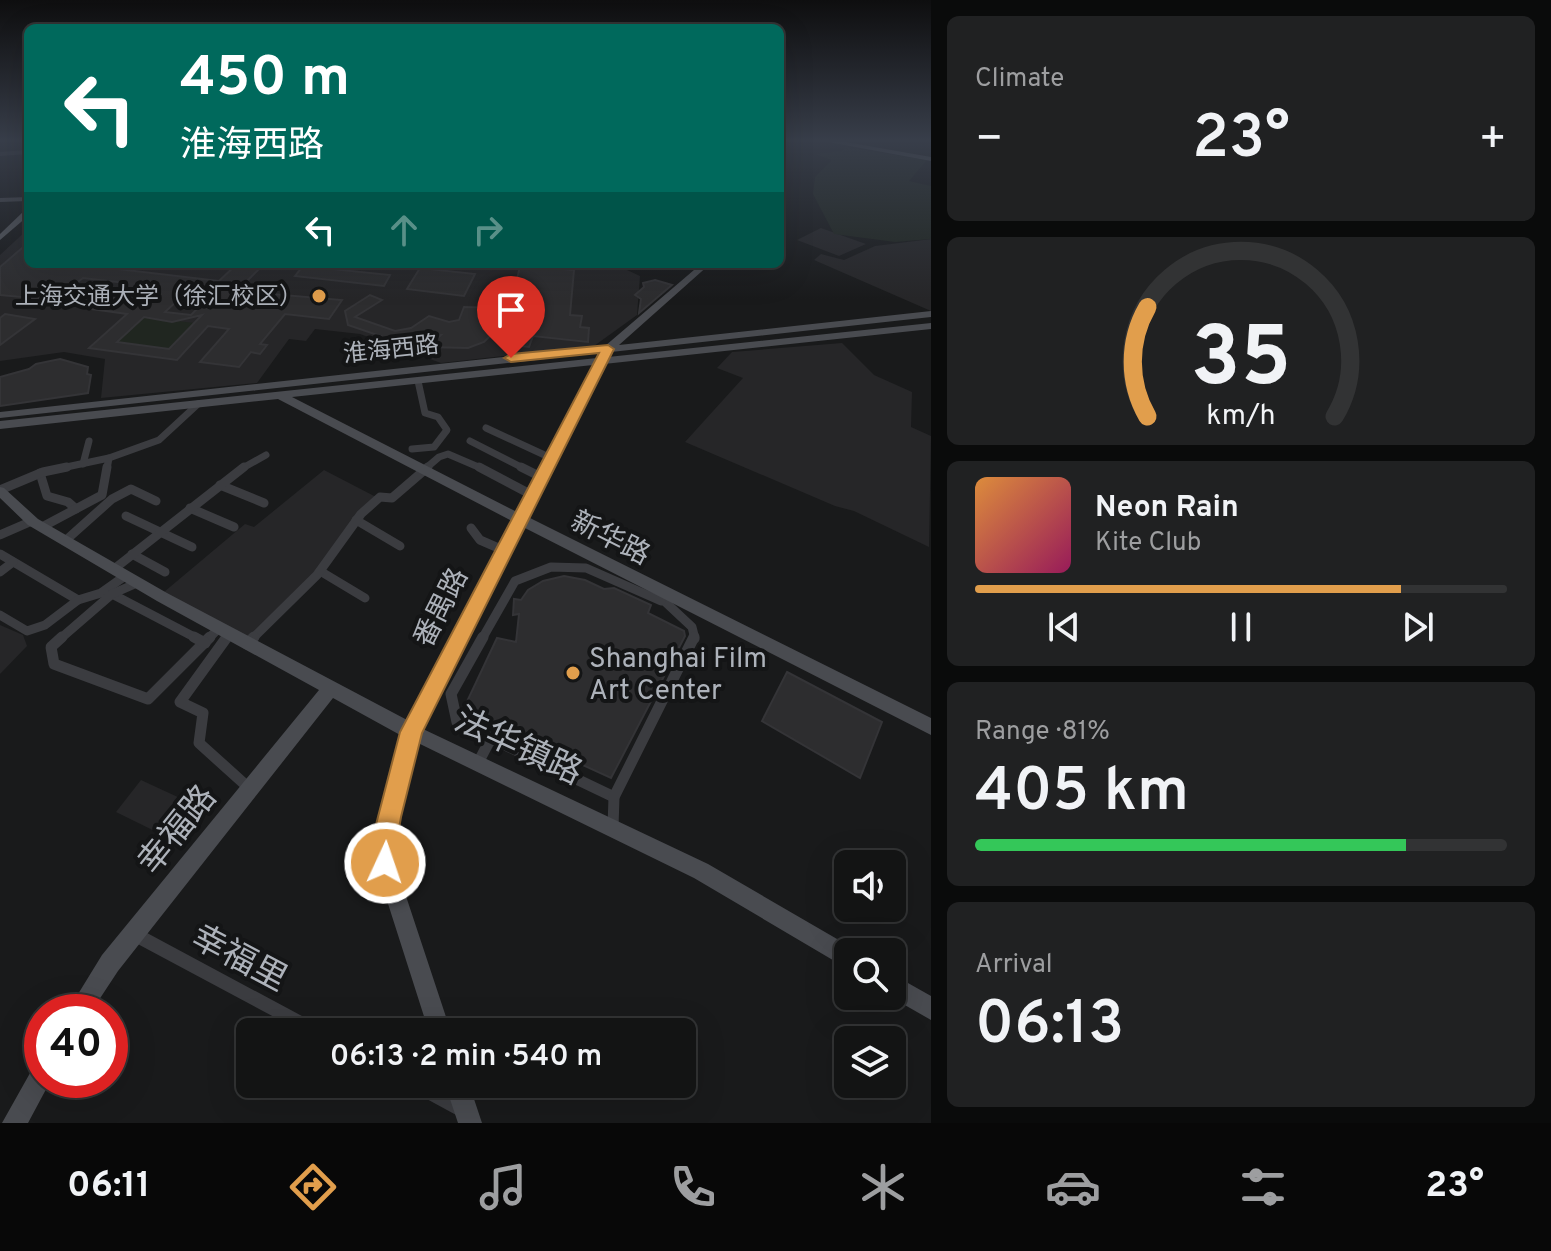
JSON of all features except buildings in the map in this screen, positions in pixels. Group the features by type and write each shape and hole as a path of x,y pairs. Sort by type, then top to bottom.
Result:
{"main road":[{"path":"0,238 24,216"},
{"path":"0,248 24,227"}],"street":[{"path":"0,200 24,199"},
{"name":"番禺路","path":"435,1018 385,863 384,840 412,732 604,355 702,268"},
{"name":"淮海西路","path":"1,418 198,404 280,390 418,381 931,314"},
{"name":"淮海西路","path":"1,418 604,355 931,326"},
{"path":"410,451 425,451 441,444 447,430 438,417 425,413 418,381"},
{"name":"新华路","path":"280,390 410,451 425,471 662,597 931,727"},
{"path":"0,490 40,473 109,458 159,440 198,404"},
{"path":"486,428 551,458"},
{"path":"83,464 89,441"},
{"path":"470,441 541,477"},
{"path":"247,644 320,571 356,520 380,497 392,498 448,454 532,495"},
{"path":"224,631 205,643 148,699 54,664 51,647 112,594 125,576 132,554 220,485 266,455"},
{"path":"0,535 76,509 102,495 109,458"},
{"path":"40,473 47,496 68,502 76,509"},
{"path":"220,485 264,503"},
{"path":"65,541 112,499 131,489 156,501"},
{"name":"法华镇路","path":"0,490 37,524 174,604 412,732 701,871 834,950"},
{"path":"190,508 234,527"},
{"path":"126,516 192,547"},
{"path":"356,520 400,546"},
{"path":"471,528 474,536 486,545 503,550"},
{"path":"0,554 78,600"},
{"path":"132,554 165,572"},
{"path":"0,572 13,562"},
{"path":"613,827 614,797 695,640 692,627 662,597 586,568 551,567 519,579 486,629 451,694 457,722 614,797"},
{"path":"493,568 519,579"},
{"path":"320,571 365,598"},
{"path":"0,615 27,631 45,625 78,600 101,593 125,576"},
{"path":"112,594 205,643"},
{"path":"159,618 174,604"},
{"path":"467,621 486,629"},
{"path":"224,631 180,702 203,713 199,743 251,790"},
{"path":"441,671 459,679"},
{"name":"幸福路","path":"88,994 98,977 330,689"},
{"path":"478,763 491,738"},
{"name":"幸福里","path":"134,934 291,1018"},
{"path":"906,994 931,1009"},
{"path":"14,1123 28,1098"},
{"path":"436,1098 468,1118"},
{"path":"462,1098 468,1118"}],"shaded area":[{"path":"931,193 931,239 895,242 834,234 813,194"},
{"path":"821,228 866,244 839,256 797,240"},
{"name":"上海交通大学（徐汇校区）","path":"24,233 24,268 623,268 640,276 637,315 594,346 441,363 360,334 315,329 306,341 289,339 257,383 101,398 105,359 64,352 0,361 0,255"},
{"path":"931,239 931,311 814,260 821,254 844,260 875,246"},
{"path":"144,317 194,323 169,349 117,342"},
{"path":"842,343 874,375 912,392 911,427 931,436 929,547 854,511 835,506 685,442 743,378 717,368 732,352"},
{"path":"324,470 376,497 314,573 247,638 164,592 245,524 254,527"},
{"path":"0,625 23,635 27,646 0,674"},
{"path":"141,780 208,811 183,845 116,812"}],"place":[{"name":"上海交通大学（徐汇校区）","path":"319,296"},
{"name":"Shanghai Film Art Center","path":"573,673"}],"route":[{"path":"385,863 384,840 395,790 421,710 608,349 511,358"}]}
